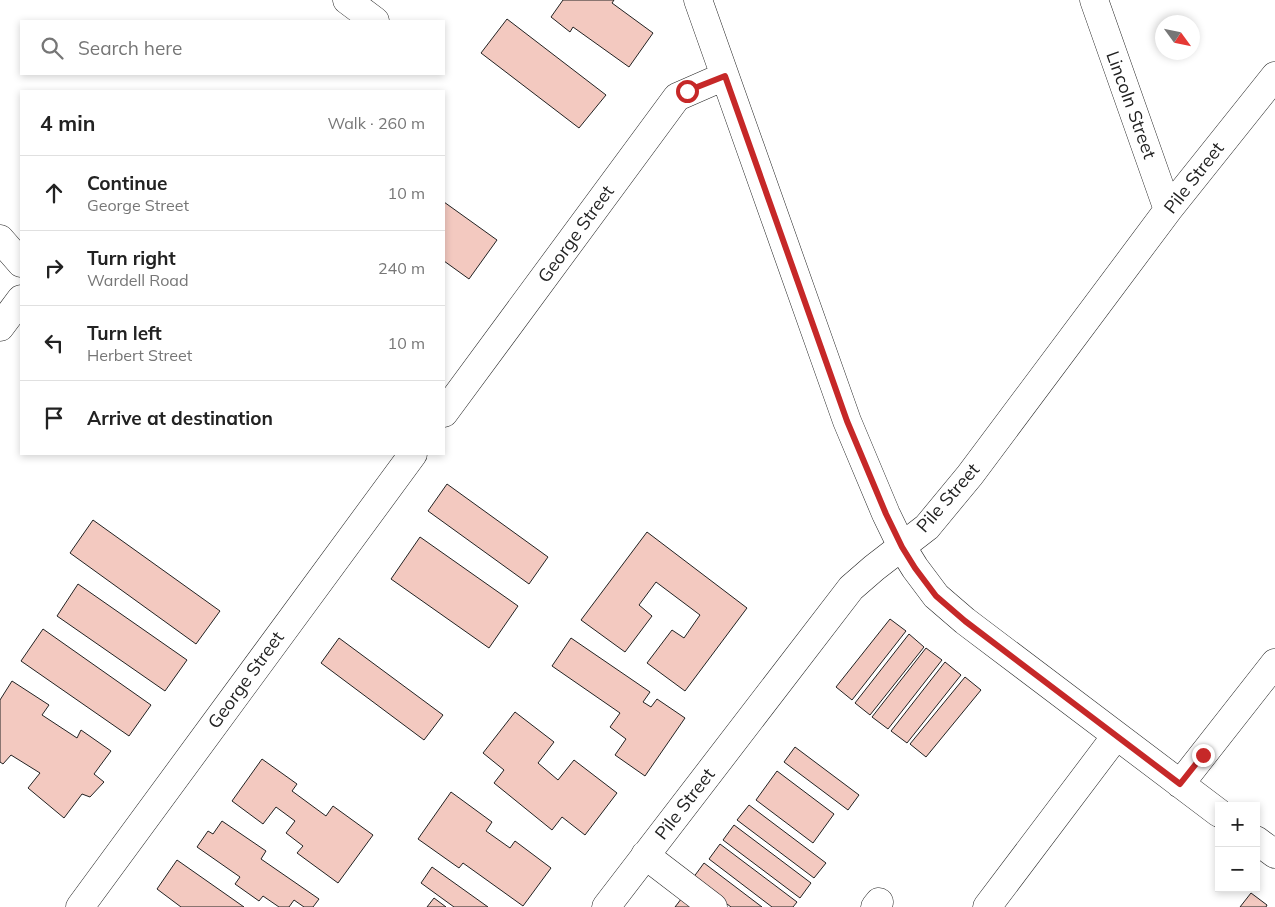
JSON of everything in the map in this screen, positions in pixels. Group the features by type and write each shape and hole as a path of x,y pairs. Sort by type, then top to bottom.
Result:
{"street":[{"path":"347,0 374,20"},
{"path":"698,0 847,421 902,547 936,596 958,615 1215,810"},
{"name":"Lincoln Street","path":"1094,0 1168,210"},
{"name":"George Street","path":"445,411 677,96 694,87 725,76"},
{"name":"Pile Street","path":"606,907 851,588 927,527 970,475 1168,210 1275,76"},
{"path":"0,239 20,262"},
{"path":"0,327 20,300"},
{"name":"George Street","path":"80,907 412,455"},
{"path":"1180,784 1275,663"},
{"path":"986,907 1116,736"},
{"path":"1260,843 1275,854"},
{"path":"645,855 713,907"}],"building":[{"path":"563,0 614,0 612,3 653,33 629,67 573,27 570,32 551,17"},
{"path":"507,19 606,95 579,128 481,53"},
{"path":"445,203 497,240 469,279 445,262"},
{"path":"447,484 548,557 529,584 428,511"},
{"path":"93,520 220,611 196,644 70,553"},
{"path":"647,532 747,608 685,691 647,663 672,630 684,638 700,615 656,582 639,605 652,616 625,652 581,620"},
{"path":"420,537 518,606 489,648 391,579"},
{"path":"78,584 187,660 165,691 57,616"},
{"path":"890,619 906,631 852,700 836,687"},
{"path":"43,629 151,705 129,736 21,661"},
{"path":"909,634 924,647 870,715 855,703"},
{"path":"339,638 443,715 424,740 321,663"},
{"path":"571,638 650,692 643,702 651,707 657,699 685,718 645,776 615,755 626,739 610,727 620,713 552,666"},
{"path":"926,648 942,660 888,729 872,717"},
{"path":"945,662 961,675 907,743 891,731"},
{"path":"965,677 981,690 926,757 910,744"},
{"path":"12,681 49,705 42,715 77,738 81,730 111,751 94,774 104,782 90,797 82,794 64,818 28,788 40,773 11,755 3,764 0,762 0,700"},
{"path":"515,712 554,742 538,763 558,780 574,760 617,793 585,835 562,817 552,830 494,783 504,770 483,753"},
{"path":"795,747 859,795 848,810 784,762"},
{"path":"262,759 297,784 292,791 326,816 333,806 373,835 338,883 297,853 303,846 286,833 295,821 276,807 263,824 232,801"},
{"path":"777,771 834,814 813,843 756,800"},
{"path":"451,792 492,822 486,831 510,848 515,841 551,868 523,906 463,863 459,868 418,839"},
{"path":"749,805 826,863 814,878 737,820"},
{"path":"222,821 266,851 261,859 319,899 313,907 304,907 294,900 289,907 279,907 263,896 259,901 235,884 240,877 197,847 208,831 213,834"},
{"path":"734,825 811,883 800,898 723,840"},
{"path":"720,844 797,902 793,907 772,907 709,859"},
{"path":"177,860 244,907 181,907 157,889"},
{"path":"704,863 762,907 731,907 693,878"},
{"path":"432,867 488,907 454,907 421,883"},
{"path":"1251,893 1267,905 1266,907 1240,907"},
{"path":"685,894 701,907 675,907"},
{"path":"434,898 446,907 427,907"}],"route":[{"path":"687,91 725,76 847,421 902,547 936,596 965,621 1180,784 1203,755"}]}
